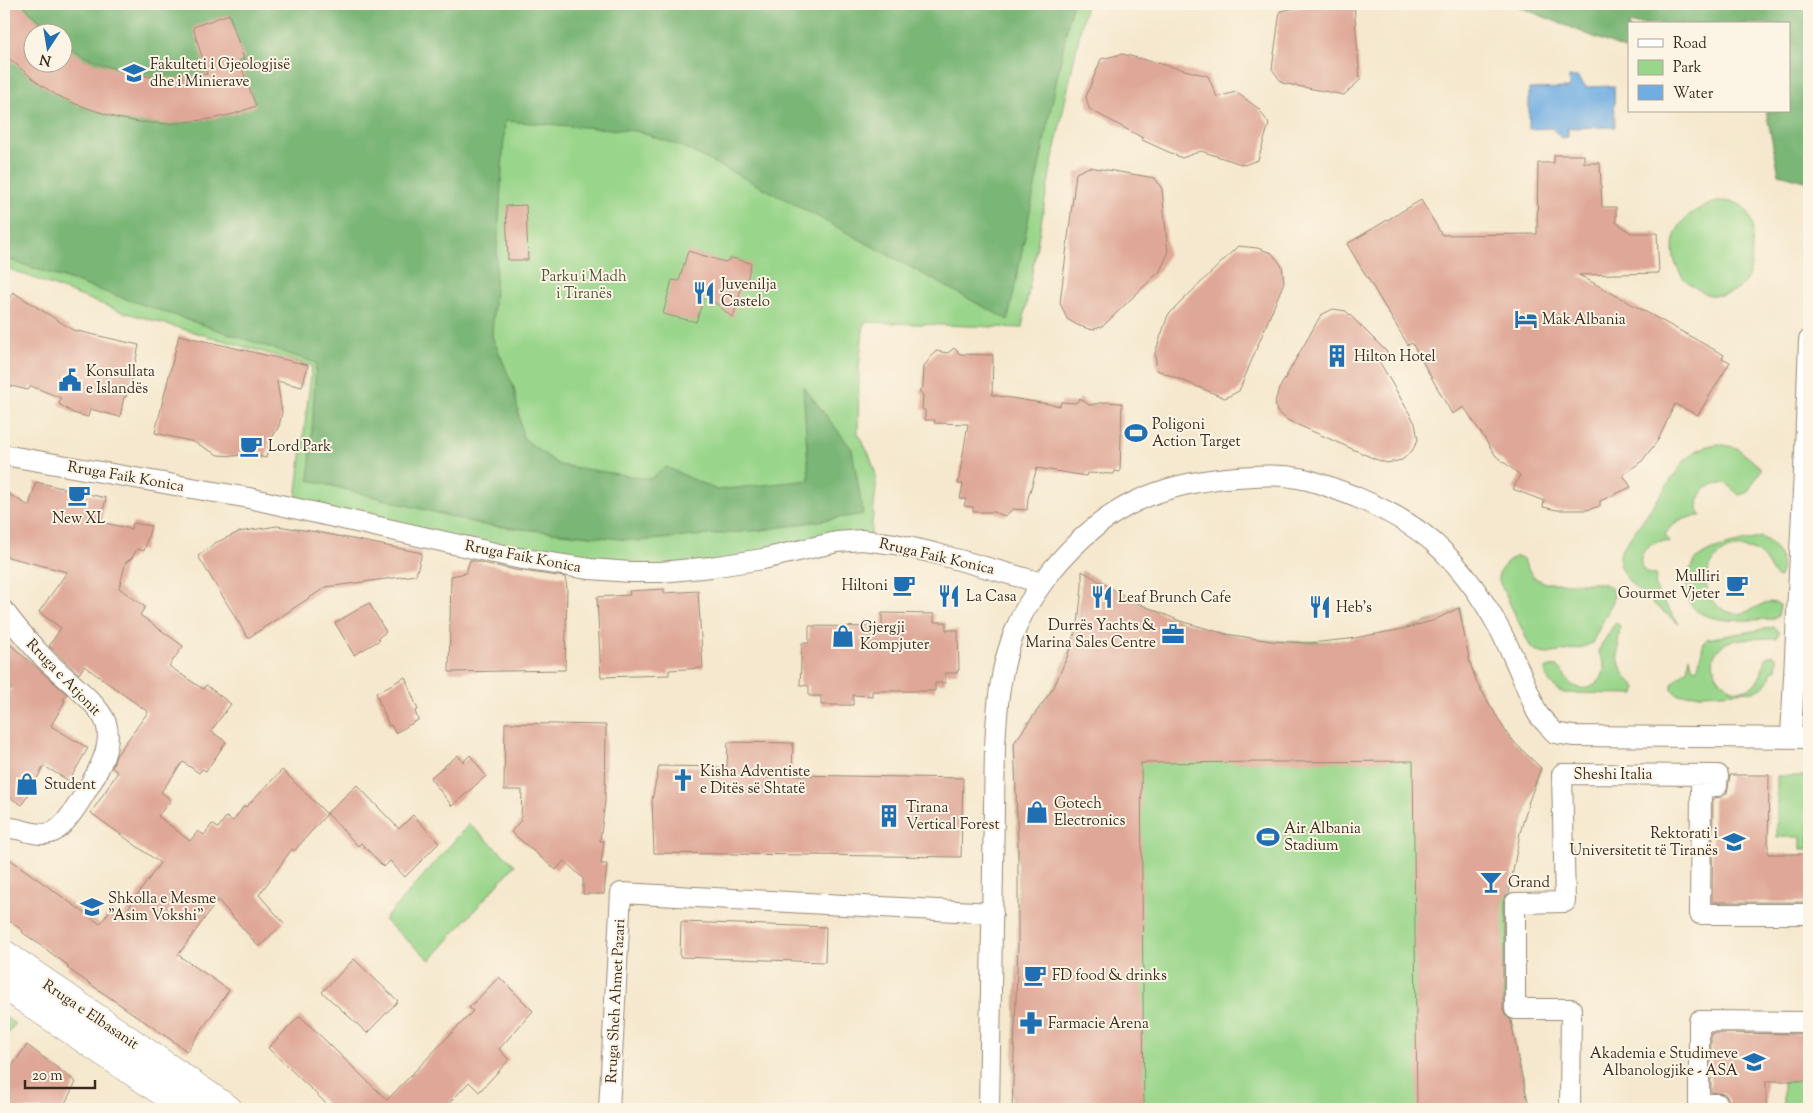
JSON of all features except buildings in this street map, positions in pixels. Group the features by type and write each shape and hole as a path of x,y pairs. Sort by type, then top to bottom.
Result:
{"main road":[{"name":"Rruga e Elbasanit","path":"4,954 228,1109"},
{"name":"Rruga e Elbasanit","path":"4,985 188,1109"}],"street":[{"path":"989,1109 995,747 999,689 1004,660 1017,625 1042,583 1064,557 1093,528 1120,509 1165,489 1196,482 1269,475 1320,483 1397,515 1433,542 1464,574 1490,610 1510,650 1537,713 1555,734 1574,736 1800,738 1805,450 1809,340"},
{"name":"Rruga Faik Konica","path":"4,455 248,498 555,565 605,571 661,572 723,566 771,558 837,542 870,541 894,544 950,557 1042,583"},
{"name":"Rruga e Atjonit","path":"4,611 45,660 99,710 106,723 108,735 106,749 99,769 81,799 59,828 47,834 4,828"},
{"name":"Sheshi Italia","path":"1570,1109 1571,1009 1515,1009 1515,903 1565,902 1562,774 1718,775 1717,786 1701,786 1700,914 1809,914"},
{"name":"Rruga Sheh Ahmet Pazari","path":"609,1109 620,893 993,913"},
{"path":"1718,1109 1718,1104 1699,1104 1700,1021 1809,1022"}],"green space":[{"name":"Parku i Madh i Tiranës","path":"4,4 1086,4 1052,162 1022,328 864,322 859,366 858,434 869,454 876,475 870,541 631,572 295,507 312,366 120,311 4,267"},
{"name":"Parku i Madh i Tiranës","path":"4,4 1072,4 1008,320 783,198 681,146 636,131 505,121 492,336 514,388 523,438 559,465 650,479 666,467 717,490 809,480 803,386 852,449 863,514 763,530 639,541 483,525 309,480 316,363 4,258"},
{"path":"1512,4 1809,4 1809,182 1779,174 1766,112 1790,112 1790,22 1628,22 1628,51"},
{"path":"1722,201 1741,205 1750,216 1753,230 1751,261 1748,276 1741,286 1724,294 1712,295 1702,292 1683,278 1675,262 1673,247 1679,227 1692,213"},
{"path":"1720,444 1737,448 1760,467 1761,470 1747,493 1739,495 1730,486 1723,483 1706,489 1698,504 1701,516 1686,519 1675,524 1665,536 1671,542 1660,541 1652,544 1642,556 1643,568 1648,573 1656,575 1655,586 1657,592 1679,624 1630,581 1620,566 1621,551 1685,460 1701,449"},
{"path":"1761,537 1772,545 1779,554 1782,565 1779,578 1775,576 1763,558 1752,550 1743,548 1731,549 1721,553 1708,571 1706,581 1708,592 1713,601 1722,609 1731,613 1747,612 1760,605 1773,602 1780,605 1778,616 1772,619 1730,620 1702,614 1693,607 1687,596 1687,580 1689,571 1696,561 1702,555 1725,546"},
{"path":"1517,556 1522,558 1533,577 1545,583 1600,583 1611,587 1614,592 1613,601 1592,643 1581,648 1547,654 1541,653 1530,646 1498,579 1504,566"},
{"name":"Air Albania Stadium","path":"1082,571 1142,605 1180,621 1242,637 1273,641 1337,641 1368,637 1434,620 1461,607 1464,641 1473,673 1480,689 1510,737 1541,768 1520,833 1512,872 1508,912 1511,1017 1514,1042 1530,1109 1012,1109 1018,945 1018,841 1014,743 1054,687 1067,657 1078,624"},
{"path":"1615,623 1620,626 1618,652 1620,666 1636,687 1635,694 1564,693 1554,687 1546,674 1547,668 1559,668 1569,682 1576,687 1592,687 1600,680 1603,675 1604,666 1598,651"},
{"path":"1775,627 1779,633 1776,638 1731,641 1716,651 1713,661 1715,671 1721,681 1729,687 1739,690 1750,688 1759,679 1766,657 1774,655 1777,659 1776,670 1772,670 1769,681 1762,688 1754,691 1684,695 1678,695 1672,690 1672,684 1687,669 1690,657 1692,667 1695,669 1698,667 1704,642 1707,639"},
{"path":"1777,776 1809,776 1809,849 1801,849 1801,837 1777,837"},
{"path":"469,824 515,865 430,960 384,920"},
{"path":"4,1016 15,1024 4,1039"},
{"path":"1783,1081 1809,1081 1809,1109 1783,1109"}],"water":[{"path":"1569,77 1578,77 1586,87 1614,86 1615,127 1568,128 1568,137 1561,138 1552,128 1529,129 1529,89 1569,88"}],"place":[{"name":"Fakulteti i Gjeologjisë dhe i Minierave","path":"134,73"},
{"name":"Juvenilja Castelo","path":"704,293"},
{"name":"Mak Albania","path":"1526,319"},
{"name":"Hilton Hotel","path":"1337,356"},
{"name":"Konsullata e Islandës","path":"70,380"},
{"name":"Poligoni Action Target","path":"1136,433"},
{"name":"Lord Park","path":"251,446"},
{"name":"New XL","path":"79,495"},
{"name":"Hiltoni","path":"904,585"},
{"name":"Mulliri Gourmet Vjeter","path":"1737,585"},
{"name":"La Casa","path":"949,596"},
{"name":"Leaf Brunch Cafe","path":"1102,597"},
{"name":"Heb's","path":"1320,607"},
{"name":"Durrës Yachts & Marina Sales Centre","path":"1173,634"},
{"name":"Gjergji Kompjuter","path":"843,636"},
{"name":"Kisha Adventiste e Ditës së Shtatë","path":"683,780"},
{"name":"Student","path":"27,784"},
{"name":"Gotech Electronics","path":"1037,812"},
{"name":"Tirana Vertical Forest","path":"889,816"},
{"name":"Air Albania Stadium","path":"1268,837"},
{"name":"Rektorati i Universitetit të Tiranës","path":"1734,842"},
{"name":"Grand","path":"1491,882"},
{"name":"Shkolla e Mesme \"Asim Vokshi\"","path":"92,907"},
{"name":"FD food & drinks","path":"1035,975"},
{"name":"Farmacie Arena","path":"1031,1023"},
{"name":"Akademia e Studimeve Albanologjike - ASA","path":"1754,1062"}]}
